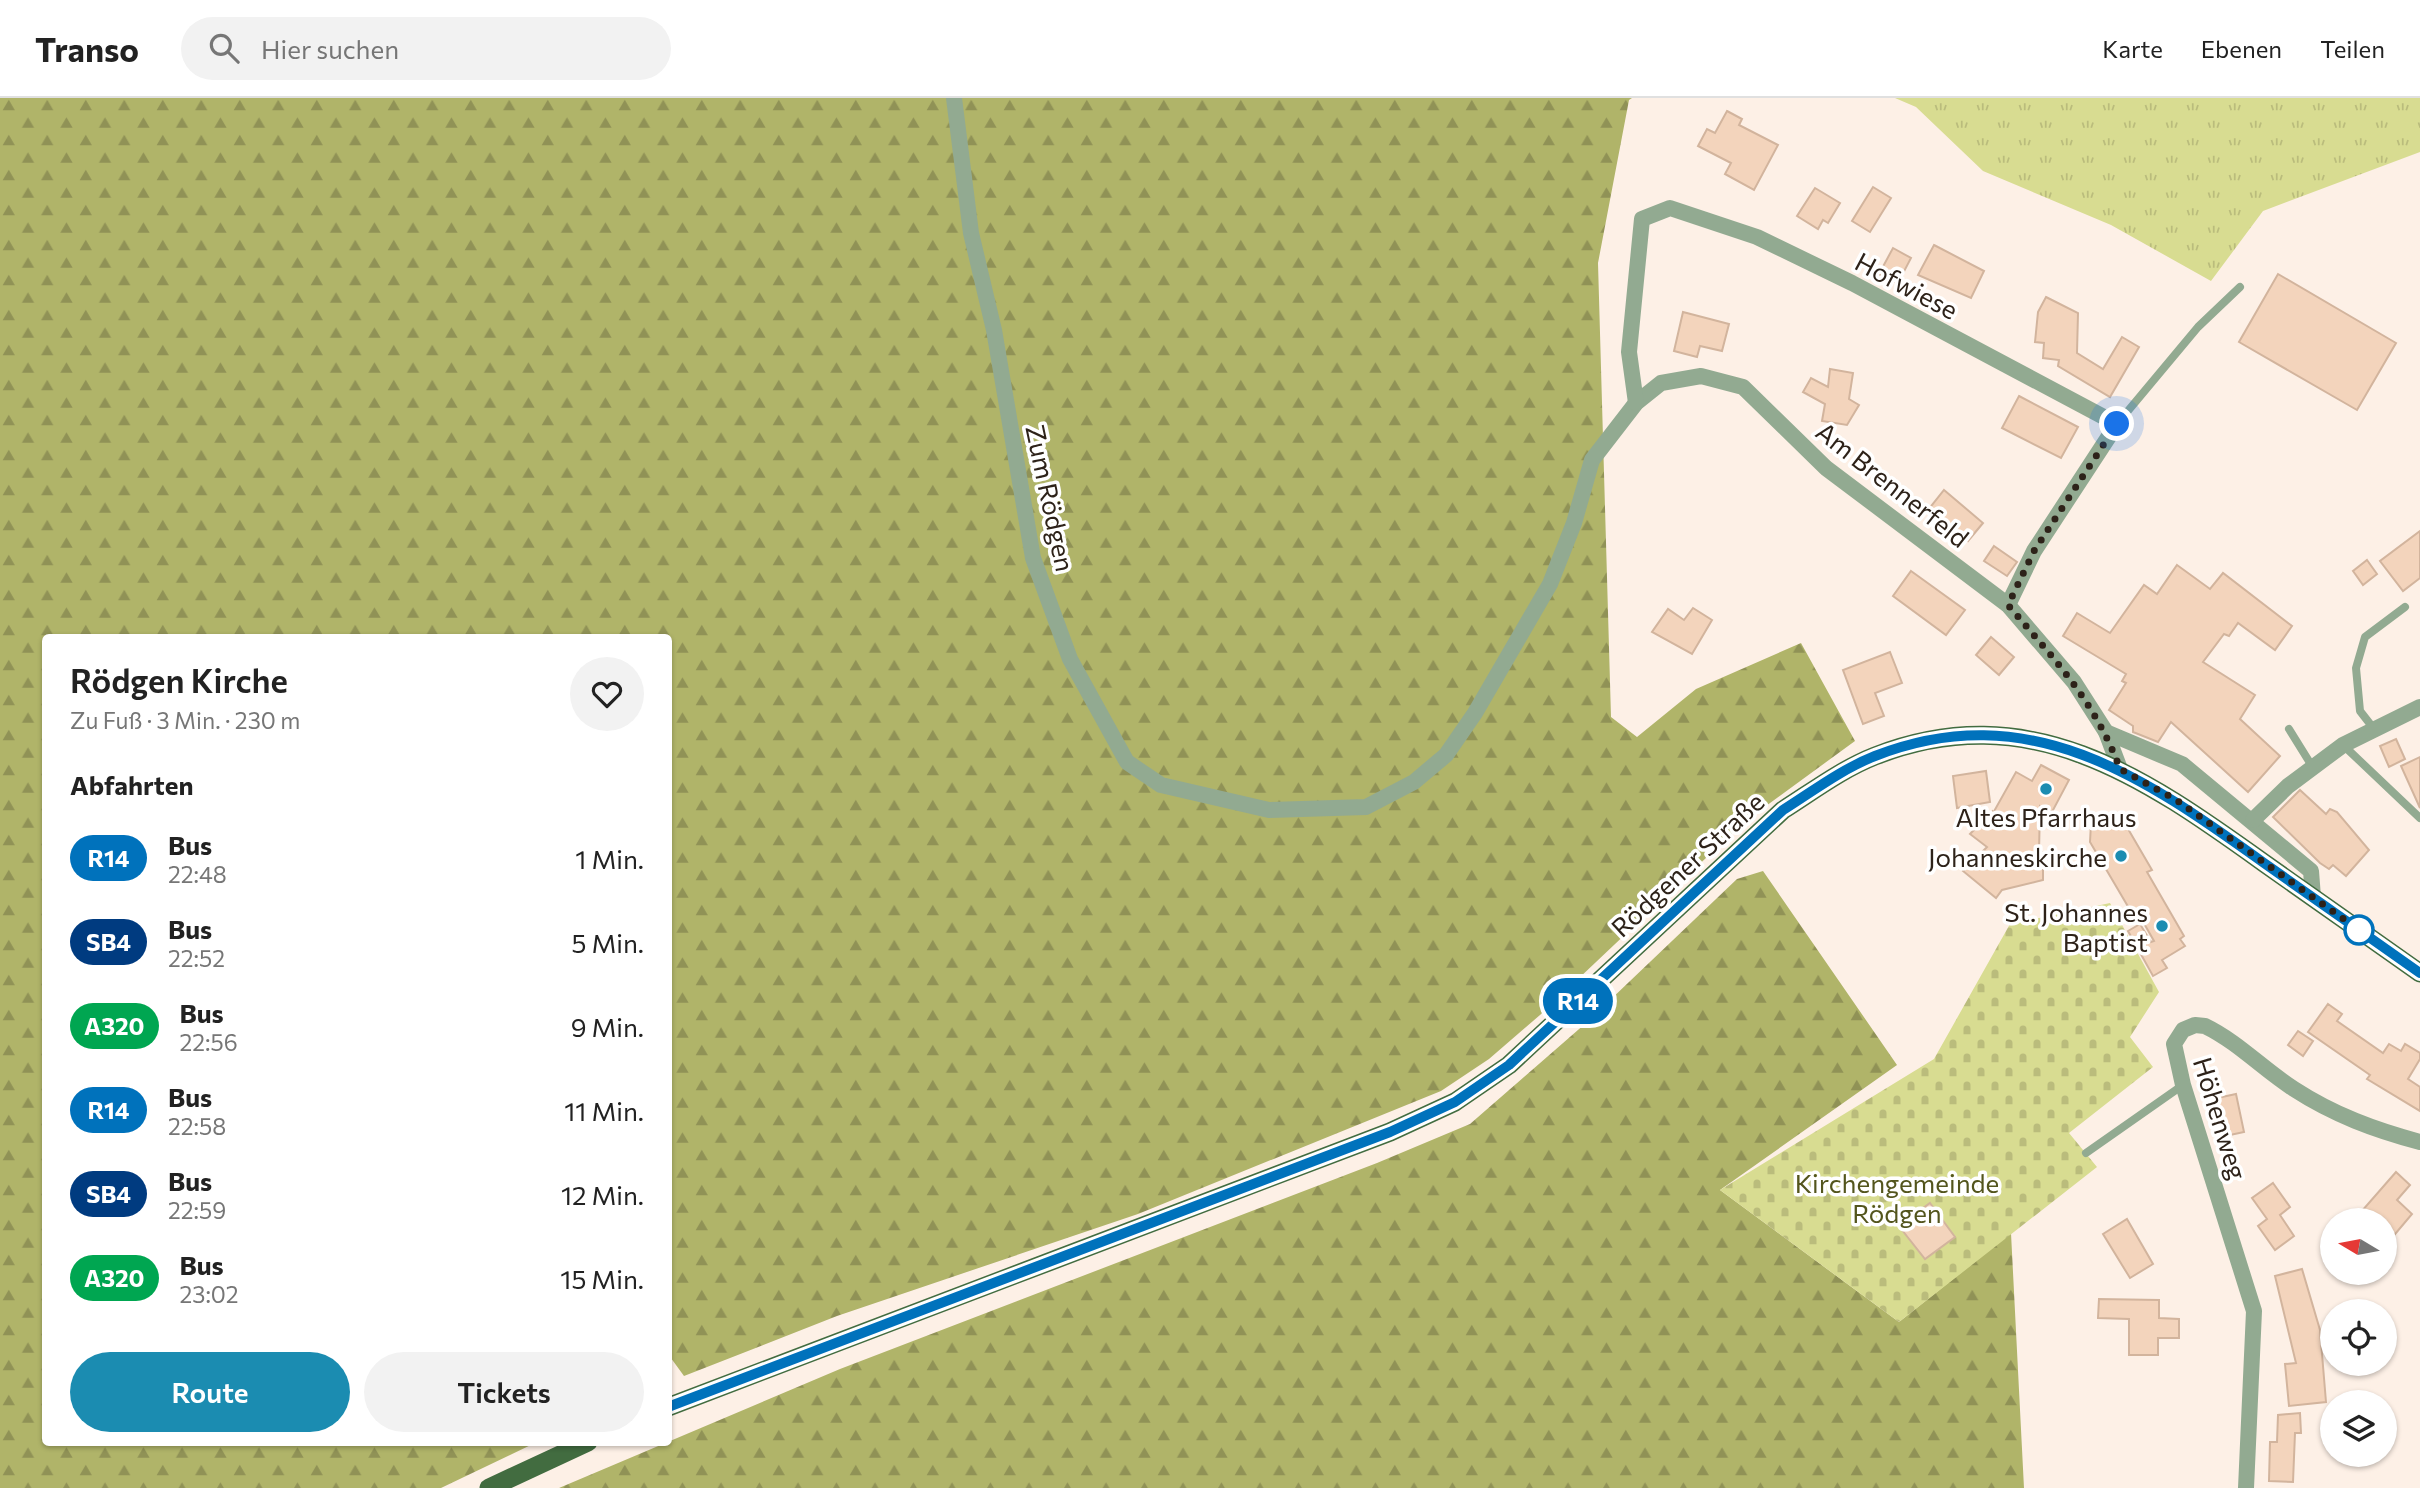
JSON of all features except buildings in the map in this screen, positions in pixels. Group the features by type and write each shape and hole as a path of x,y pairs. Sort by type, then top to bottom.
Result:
{"main road":[{"name":"Rödgener Straße","path":"672,1405 1390,1132 1455,1102 1509,1065 1773,819 1835,776 1908,746 1979,736 2058,745 2120,769 2175,799 2420,973"},
{"path":"489,1488 579,1446"}],"street":[{"name":"Zum Rödgen","path":"954,98 971,233 994,330 1033,558 1070,659 1127,762 1161,785 1269,810 1366,807 1414,782 1446,755 1475,713 1550,584 1574,523 1592,460"},
{"name":"Hofwiese","path":"1636,403 1629,352 1642,219 1670,208 1757,237 1829,272 2117,424"},
{"name":"Am Brennerfeld","path":"1592,460 1636,403 1661,383 1701,376 1743,387 1826,468 2008,605 2074,682 2106,732 2120,769"},
{"path":"2008,605 2034,551 2117,424"},
{"path":"2253,820 2312,766 2343,745 2420,708"},
{"path":"2106,732 2182,764 2253,820 2311,871 2312,897"},
{"name":"Höhenweg","path":"2246,1488 2255,1311 2183,1085 2174,1044 2183,1030 2195,1025 2205,1026 2295,1089 2348,1118 2420,1142"}],"lane":[{"path":"2117,424 2198,327 2241,287"},
{"path":"2374,729 2360,711 2356,668 2365,637 2405,607"},
{"path":"2289,729 2312,766"},
{"path":"2343,745 2420,818"},
{"path":"2086,1153 2183,1085"}],"green space":[{"path":"0,98 1632,98 1629,100 1598,263 1611,717 1637,737 1696,689 1801,643 1855,741 1744,822 1540,1015 1489,1059 1441,1091 1138,1214 837,1316 684,1376 672,1360 672,634 42,634 42,1446 529,1446 441,1488 0,1488"},
{"path":"1895,98 2420,98 2420,152 2263,211 2211,281 2111,225 1983,171 1916,107"},
{"path":"1763,871 1897,1065 1720,1190 1899,1322 2011,1233 2024,1488 559,1488 658,1446 672,1446 672,1440 840,1369 1377,1163 1470,1124 1586,1023 1737,879"},
{"name":"Kirchengemeinde Rödgen","path":"2110,903 2159,992 2130,1037 2153,1067 2069,1133 2097,1167 1899,1322 1720,1190 1934,1059 2010,924"}],"bus line":[{"name":"R14","path":"672,1405 1390,1132 1455,1102 1509,1065 1783,810 1835,776 1874,757 1908,746 1979,736 2011,738 2068,747 2120,769 2175,799 2420,973"}],"place":[{"name":"Altes Pfarrhaus","path":"2046,789"},
{"name":"Johanneskirche","path":"2121,856"},
{"name":"St. Johannes Baptist","path":"2162,926"}],"route":[{"path":"2117,424 2034,551 2008,605 2074,682 2106,732 2120,769 2175,799 2359,930"}]}
